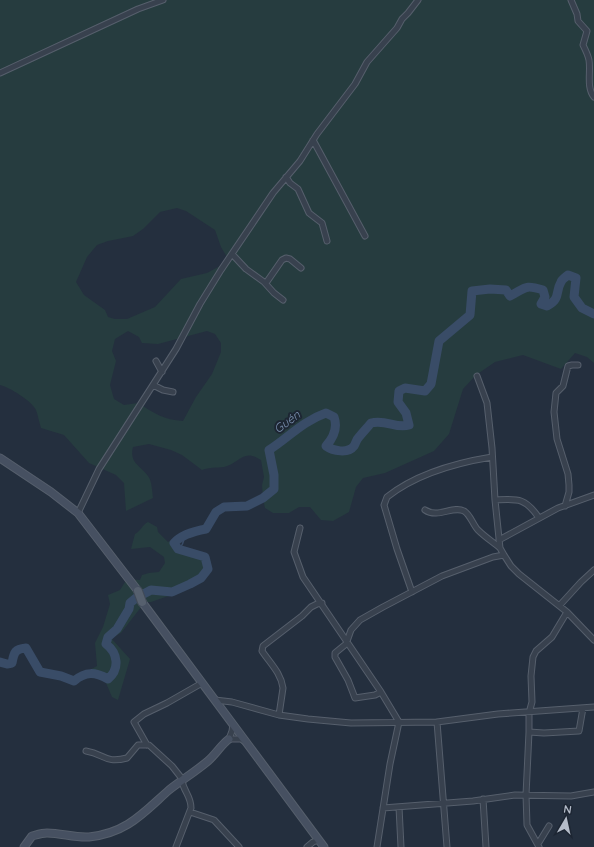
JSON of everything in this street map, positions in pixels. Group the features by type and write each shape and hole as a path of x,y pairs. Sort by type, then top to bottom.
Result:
{"main road":[{"path":"0,458 51,492 78,513 138,591 142,602 324,847"},
{"path":"24,847 32,836 45,833 89,837 129,825 208,761 222,744 229,739"}],"street":[{"path":"0,73 138,9 163,0"},
{"path":"78,513 99,469 162,372 200,304 232,254 264,206 300,161 313,140 355,84 367,62 397,28 402,19 418,0"},
{"path":"571,0 578,21 587,31 583,45 589,58 589,86 594,97"},
{"path":"313,140 365,236"},
{"path":"286,177 290,183 298,189 309,213 322,223 327,241"},
{"path":"232,254 246,269 266,283 274,293 283,300"},
{"path":"266,283 284,259 290,259 302,268"},
{"path":"156,361 162,372"},
{"path":"565,506 569,492 568,474 557,438 554,412 555,400 556,393 563,386 568,366 572,364 578,365"},
{"path":"477,376 487,403 494,500 500,548 511,566 519,574 560,605 594,640"},
{"path":"153,385 159,389 173,392"},
{"path":"412,592 399,556 384,505 386,497 411,481 492,456"},
{"path":"499,540 539,518 594,495"},
{"path":"494,500 516,499 525,502 533,509 539,518"},
{"path":"425,510 431,513 441,513 463,510 468,514 477,529 500,548"},
{"path":"300,528 294,552 303,577 347,640 399,722 377,847"},
{"path":"381,692 375,696 355,698 348,680 334,655 344,646 351,630 360,620 383,606 442,576 493,557 504,555"},
{"path":"560,605 594,570"},
{"path":"279,715 283,684 271,662 262,651 263,646 311,607 322,603"},
{"path":"538,845 527,825 526,795 529,713 532,702 531,670 534,653 552,637 567,612"},
{"path":"147,745 134,722 144,714 202,683"},
{"path":"215,700 232,702 279,715 351,723 437,722 498,714 529,713 594,707"},
{"path":"529,732 544,733 579,731 582,708"},
{"path":"437,722 447,847"},
{"path":"233,724 229,739 241,739 245,742"},
{"path":"86,751 109,760 113,760 127,758 138,745 147,745 152,747 164,758 179,774 191,801 190,812 176,847"},
{"path":"383,808 526,795 571,796 594,792"},
{"path":"483,799 486,847"},
{"path":"399,807 401,847"},
{"path":"190,812 214,820 239,847"},
{"path":"538,845 549,826"},
{"path":"307,847 313,842 319,840"}],"green space":[{"path":"0,0 594,0 594,363 587,357 575,353 561,369 523,355 495,362 476,375 463,389 449,434 434,451 385,473 363,478 356,487 349,512 333,521 321,520 310,507 299,507 289,513 273,513 265,508 262,485 264,477 261,460 255,457 245,456 224,467 202,470 182,455 171,450 149,444 133,447 132,452 134,460 149,478 152,486 153,498 126,511 124,483 116,475 89,463 64,435 41,428 34,406 9,388 0,385","holes":["177,208 186,211 215,230 221,247 227,257 220,266 207,273 181,279 155,307 127,319 115,319 108,317 105,310 84,295 76,282 87,257 97,245 108,241 133,236 143,229 160,212","128,331 139,337 142,343 158,344 207,331 215,334 221,343 221,352 212,374 196,397 183,421 165,418 138,403 124,405 114,399 110,385 116,361 112,351 115,339"]},
{"path":"148,522 157,527 158,532 168,542 172,540 183,548 207,556 211,562 203,569 200,576 186,590 151,602 145,602 121,633 111,638 130,659 118,700 112,697 106,683 88,671 97,666 95,643 103,627 110,604 108,595 120,590 127,579 140,580 142,575 159,572 165,563 164,557 150,547 131,549 135,534"}],"waterway":[{"name":"Guén","path":"0,662 7,664 12,663 13,656 17,650 26,648 40,672 61,676 74,681 87,674 95,674 108,679 112,675 116,666 115,656 106,644 108,637 117,629 129,609 130,603 151,590 172,592 201,578 208,569 205,557 178,549 174,543 185,535 206,529 216,512 224,507 247,506 263,498 274,489 274,475 269,450 310,420 326,413 334,417 336,425 333,436 326,446 340,451 351,449 371,423 381,422 400,426 409,425 406,413 398,402 399,391 405,388 425,391 431,384 439,341 470,315 472,291 490,289 506,290 510,296 525,288 532,287 543,290 545,297 541,304 547,306 554,301 559,286 563,279 568,275 576,278 574,297 582,308 594,314"},
{"path":"178,549 183,544 184,536"}]}
